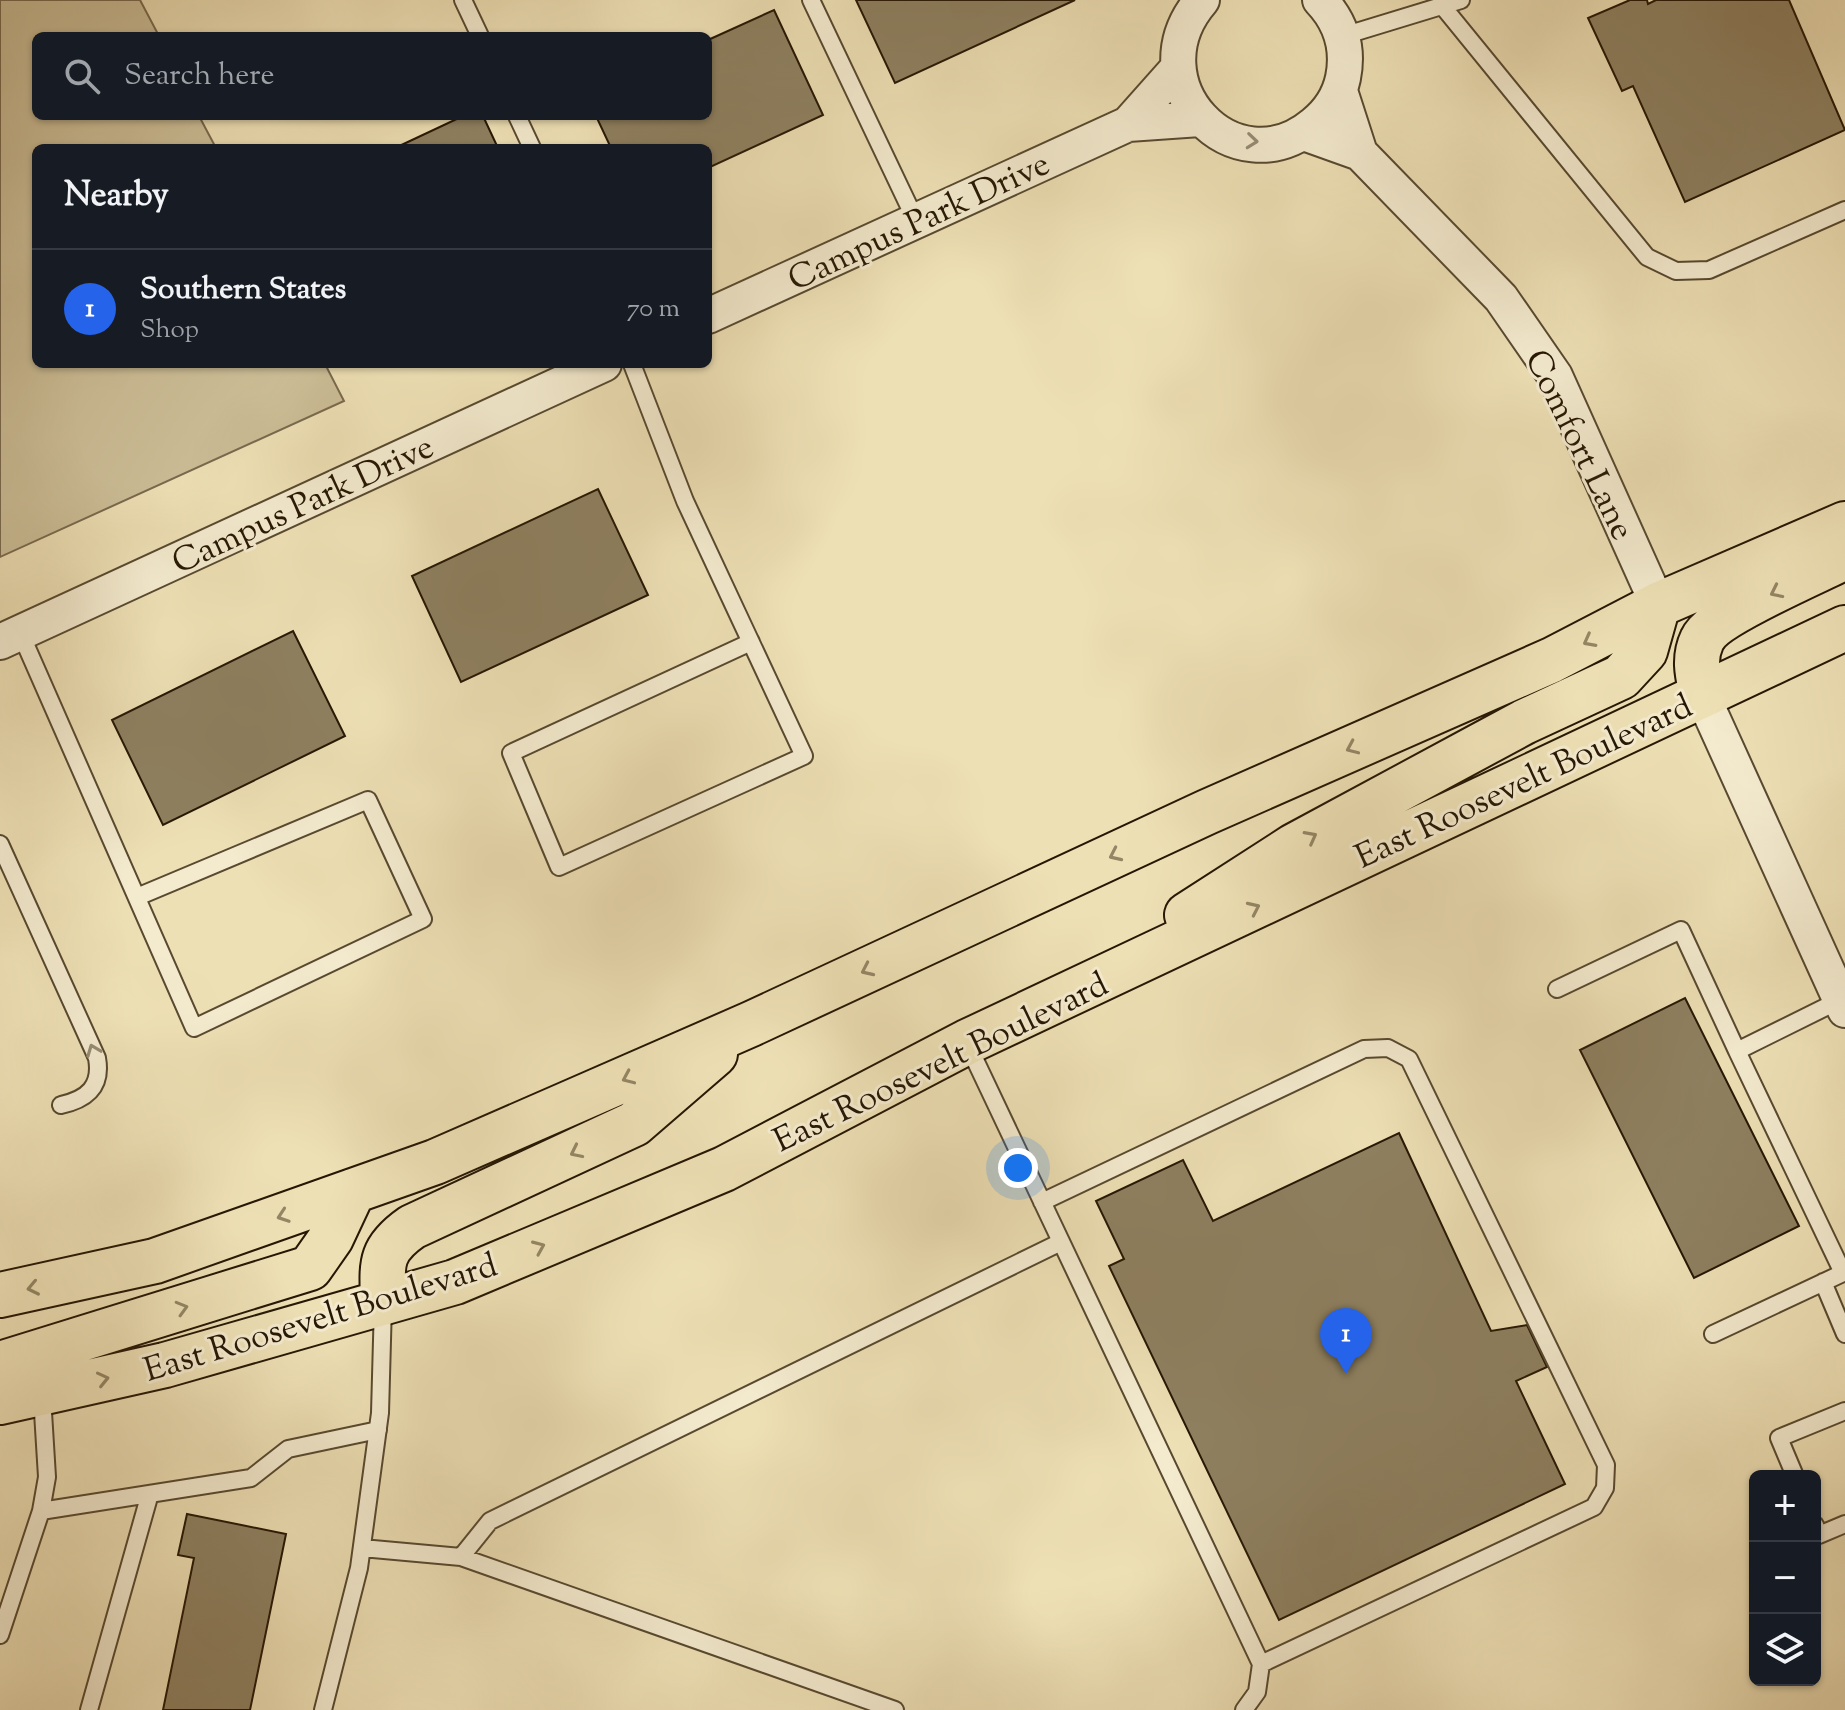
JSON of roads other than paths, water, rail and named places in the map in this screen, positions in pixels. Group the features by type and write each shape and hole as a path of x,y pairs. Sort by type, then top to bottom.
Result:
{"highway":[{"path":"0,1295 155,1261 435,1162 751,1024 1207,812 1552,660 1658,605 1845,524"},
{"path":"1702,695 1696,667 1701,642 1707,632 1732,614 1845,557"},
{"path":"1110,977 1199,905 1294,846 1524,722 1621,677 1645,651 1658,605"},
{"name":"East Roosevelt Boulevard","path":"0,1402 31,1371 165,1365 455,1282 724,1169 967,1042 1845,628"},
{"path":"383,1302 382,1263 392,1241 412,1227 634,1124 751,1024"},
{"path":"31,1371 310,1268 331,1238 353,1191"}],"street":[{"path":"1202,0 1188,16 1178,42 1176,70 1185,97 1200,119 1223,135 1250,144 1278,143 1304,133 1325,115 1340,91"},
{"path":"1320,0 1331,11 1343,36"},
{"name":"Comfort Lane","path":"1343,36 1346,64 1340,91 1360,153"},
{"name":"Campus Park Drive","path":"1128,124 1176,70"},
{"name":"Campus Park Drive","path":"712,314 1128,124 1200,119"},
{"name":"Comfort Lane","path":"1304,133 1360,153 1501,298 1555,376 1658,605"},
{"name":"Campus Park Drive","path":"10,637 595,368"},
{"path":"1702,695 1843,1005"}],"lane":[{"path":"463,0 478,32"},
{"path":"811,0 916,221"},
{"path":"1343,36 1444,8 1461,0"},
{"path":"1444,8 1647,257 1676,271 1709,270 1845,210"},
{"path":"519,120 530,144"},
{"path":"634,368 685,501 751,642 804,756 559,867 511,753 751,642"},
{"path":"10,637 137,897 194,1028 423,919 368,800 137,897"},
{"path":"0,844 97,1058 100,1074 94,1089 80,1101 61,1105"},
{"path":"1557,989 1681,930 1843,1273 1713,1334"},
{"path":"1737,1051 1843,1005"},
{"path":"967,1042 1261,1664 1257,1692 1244,1710"},
{"path":"1042,1202 1364,1049 1388,1048 1409,1059 1606,1465 1605,1488 1594,1507 1261,1664"},
{"path":"461,1557 490,1521 1061,1242"},
{"path":"1823,1282 1845,1334"},
{"path":"323,1710 362,1548 378,1430 383,1302"},
{"path":"0,1635 41,1511 47,1477 31,1371"},
{"path":"1792,1470 1779,1438 1845,1411"},
{"path":"41,1511 149,1497 251,1478 288,1449 378,1430"},
{"path":"89,1710 149,1497"},
{"path":"1821,1534 1845,1524"},
{"path":"362,1548 461,1557 895,1710"}],"place":[{"name":"Southern States","path":"1346,1374"}]}
